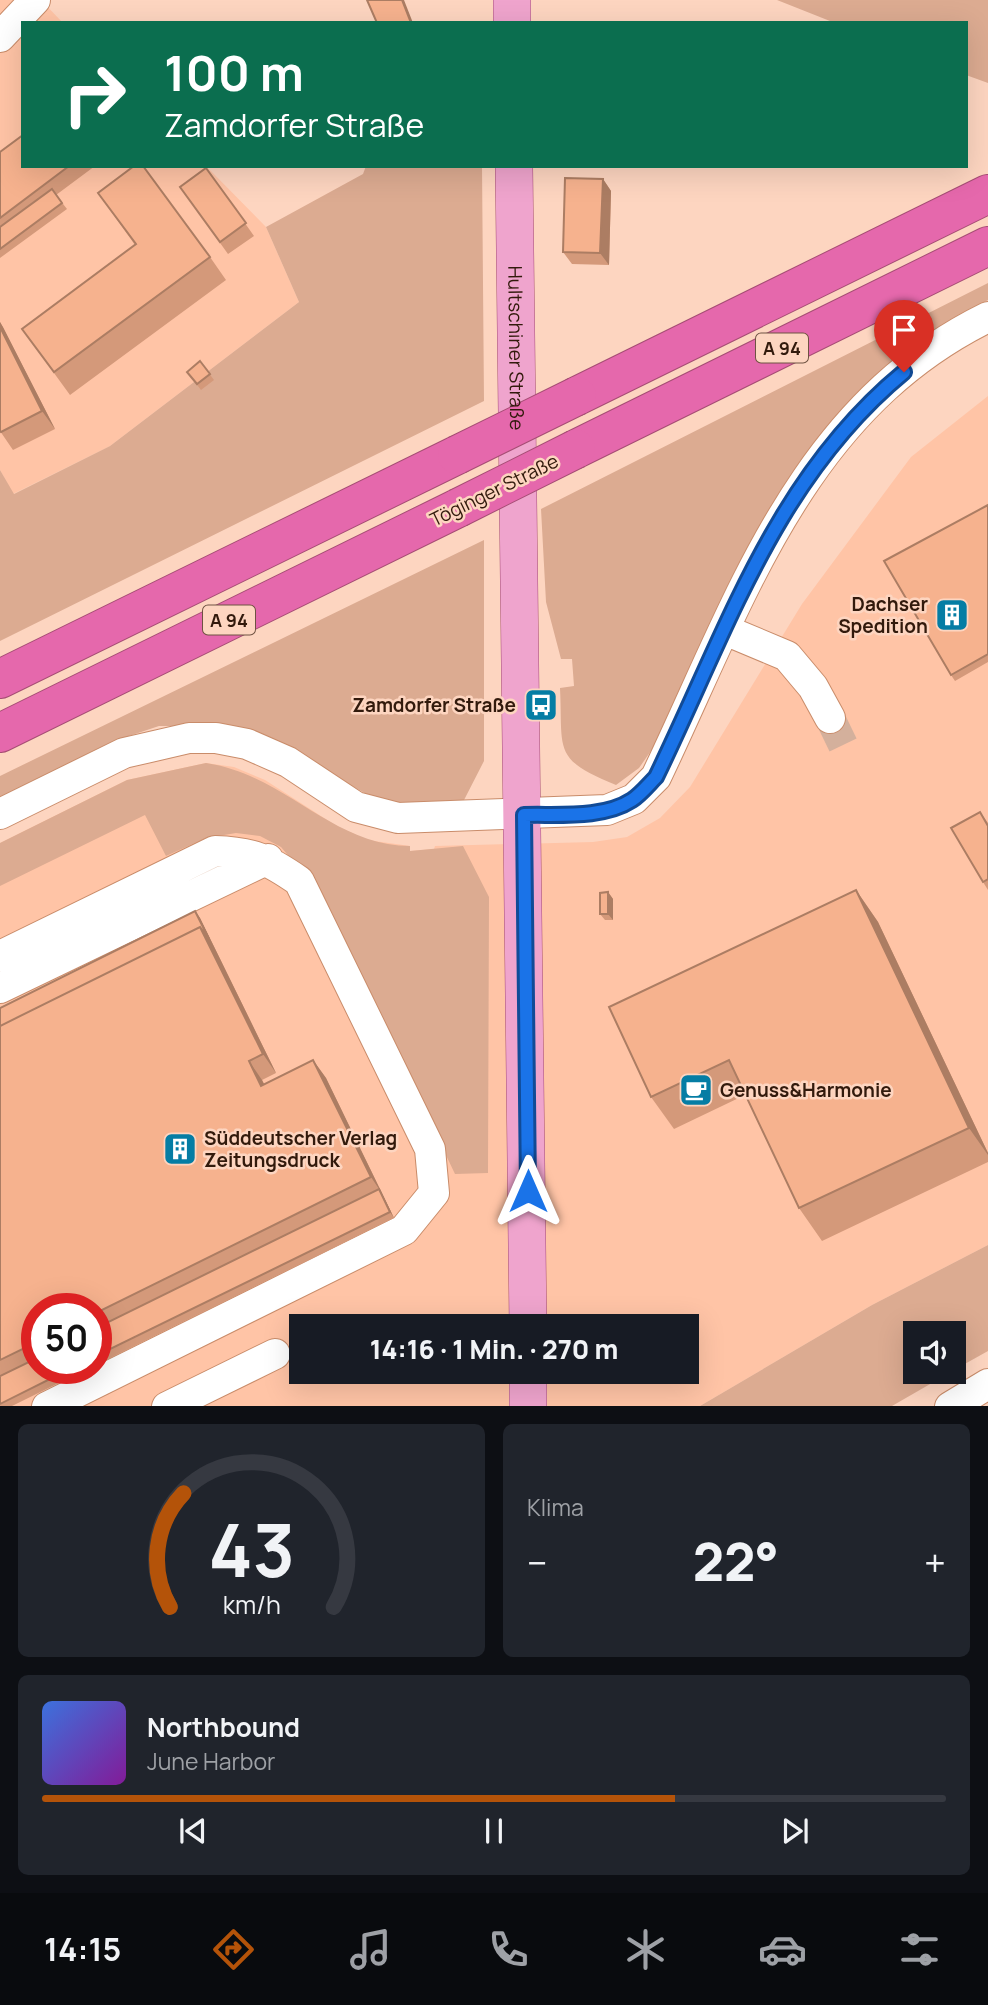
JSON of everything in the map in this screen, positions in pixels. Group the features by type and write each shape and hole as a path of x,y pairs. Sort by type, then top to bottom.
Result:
{"highway":[{"name":"A 94","path":"0,679 988,194"},
{"name":"Töginger Straße","path":"0,733 988,246"}],"main road":[{"path":"512,0 512,21"},
{"name":"Hultschiner Straße","path":"514,168 524,815 528,1314"},
{"path":"528,1384 528,1406"}],"street":[{"path":"0,37 35,0"},
{"path":"0,814 124,753 158,742 215,738 247,744 288,762 356,807 398,818 607,810 634,799 656,777 781,515 813,466 846,425 873,398 920,359 988,317"},
{"path":"725,630 787,656 813,687 830,718"},
{"path":"0,956 215,851 244,852 268,859 299,881 429,1149 434,1192 404,1230 47,1406"},
{"path":"0,988 268,859"},
{"path":"167,1406 275,1354"},
{"path":"950,1406 988,1384"}],"shaded area":[{"path":"0,0 41,0 61,21 21,21 21,168 208,168 266,227 299,302 110,446 13,494 0,470"},
{"path":"777,0 988,0 988,83 968,76 968,21 830,21"},
{"path":"365,168 482,168 484,401 0,641 0,470 14,494 110,446 299,302 266,227 363,174"},
{"path":"988,283 988,300 923,338 869,383 823,432 784,487 750,545 660,738 639,768 616,785 581,768 571,759 562,740 560,688 574,686 572,659 561,659 546,602 541,509"},
{"path":"988,396 988,1245 872,1305 700,1406 0,1406 0,843 127,780 206,763 234,767 265,780 335,825 367,840 410,846 410,851 434,849 435,846 593,842 627,837 660,818 690,787 802,604 911,457"},
{"path":"484,540 484,761 463,802 386,805 256,732 210,726 159,726 126,737 0,799 0,776"},
{"path":"206,763 235,770 261,781 356,835 382,843 410,846 410,851 463,846 489,897 488,1173 455,1174 347,948 302,872 281,847 260,836 236,833 206,838 166,856 145,815 0,886 0,843 127,780"},
{"path":"988,1245 988,1351 966,1363 966,1321 903,1321 903,1384 930,1384 892,1406 700,1406 872,1305"}],"building":[{"path":"367,0 402,0 410,21 376,21"},
{"path":"21,136 21,168 66,168 0,218 0,152"},
{"path":"131,168 144,168 210,257 54,372 22,329 136,244 98,193"},
{"path":"206,168 246,223 220,242 180,187"},
{"path":"565,178 603,179 600,253 563,252"},
{"path":"52,189 62,203 0,249 0,227"},
{"path":"0,327 42,411 1,432 0,431"},
{"path":"200,361 210,374 197,384 187,372"},
{"name":"Dachser Spedition","path":"988,505 988,654 951,675 884,561"},
{"path":"980,812 988,826 988,879 983,882 951,828"},
{"path":"856,890 969,1128 799,1208 729,1060 651,1097 609,1007"},
{"path":"608,892 608,914 600,914 600,893"},
{"path":"195,911 209,939 200,927 0,1026 0,1008"},
{"name":"Süddeutscher Verlag Zeitungsdruck","path":"200,927 263,1054 249,1061 261,1086 313,1060 371,1177 112,1305 112,1293 21,1293 21,1350 0,1360 0,1026"},
{"path":"379,1189 390,1212 112,1348 112,1320"},
{"path":"21,1366 21,1384 40,1384 0,1404 0,1376"}],"tunnel":[{"path":"830,718 845,749"}],"place":[{"name":"Dachser Spedition","path":"952,615"},
{"name":"Zamdorfer Straße","path":"541,705"},
{"name":"Genuss&Harmonie","path":"696,1090"},
{"name":"Süddeutscher Verlag Zeitungsdruck","path":"180,1149"}],"route":[{"path":"528,1191 524,815 588,813 617,808 634,799 656,777 781,515 813,466 846,425 904,372"}]}
